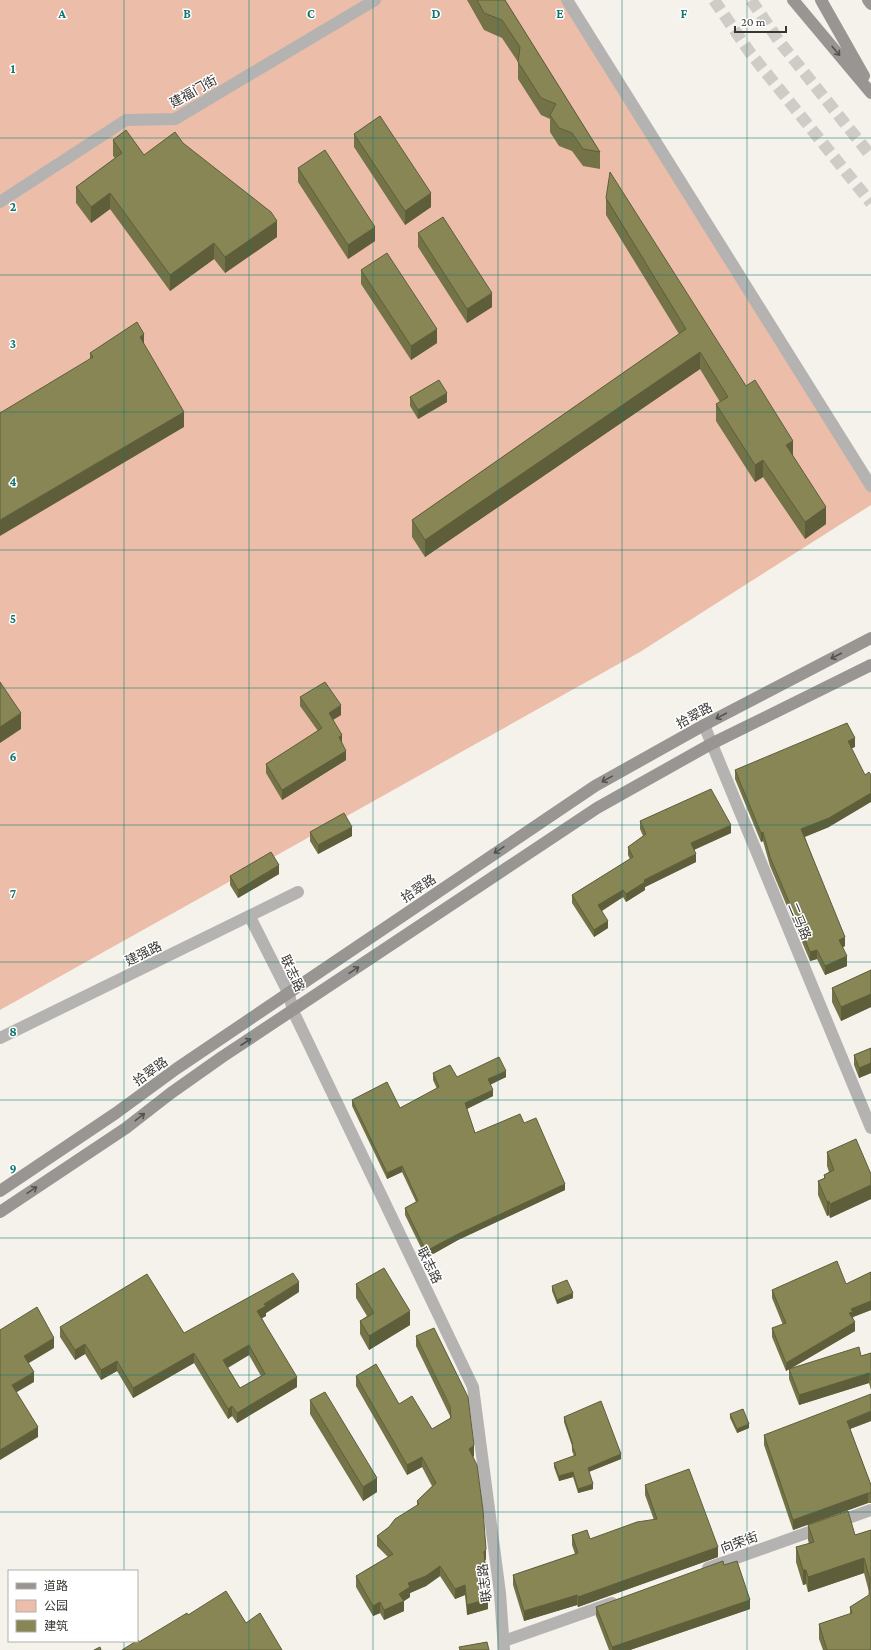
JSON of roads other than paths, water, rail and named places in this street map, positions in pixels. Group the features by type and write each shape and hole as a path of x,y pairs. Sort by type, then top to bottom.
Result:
{"main road":[{"path":"793,0 871,93"},
{"path":"821,0 871,88"},
{"path":"868,0 871,4"},
{"name":"拾翠路","path":"0,1191 116,1113 176,1069 289,994 588,790 704,725 871,638"},
{"path":"0,1212 126,1128 196,1075 597,808 712,744 871,665"}],"street":[{"name":"建福门街","path":"0,202 126,120 175,119 375,0"},
{"path":"567,0 871,486"},
{"name":"二马路","path":"704,725 871,1128"},
{"name":"建强路","path":"0,1038 250,917 298,892"},
{"name":"联志路","path":"250,917 289,994 293,1011 473,1387 504,1646"},
{"name":"向荣街","path":"699,1572 871,1510"},
{"path":"504,1646 624,1598"}],"tunnel":[{"path":"714,0 751,54 871,203"},
{"path":"751,0 779,41 871,156"}]}
